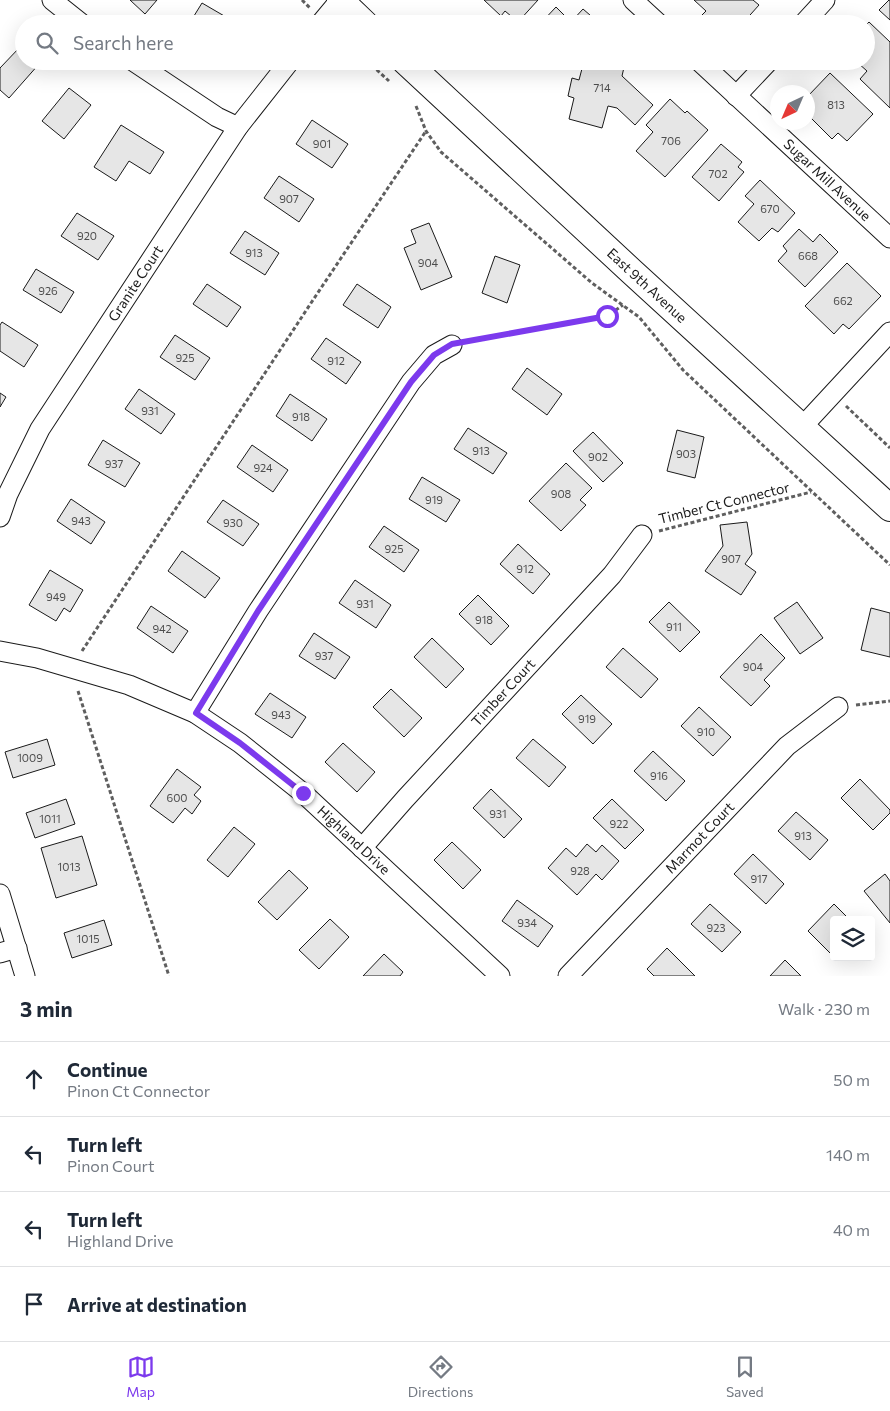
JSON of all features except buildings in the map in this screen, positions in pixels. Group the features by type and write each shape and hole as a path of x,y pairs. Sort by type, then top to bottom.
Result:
{"main road":[{"path":"340,0 356,15"},
{"name":"East 9th Avenue","path":"415,70 890,508"}],"street":[{"path":"52,0 71,15"},
{"path":"328,15 340,0"},
{"path":"633,0 649,15"},
{"path":"811,15 825,0"},
{"path":"146,70 218,117 238,127"},
{"name":"Granite Court","path":"0,517 8,494 40,429 238,127 283,70"},
{"name":"Sugar Mill Avenue","path":"709,70 890,238"},
{"path":"736,96 761,70"},
{"path":"802,427 890,332"},
{"path":"196,713 258,611 411,382 434,355 452,344"},
{"name":"Timber Court","path":"362,848 612,575 642,535"},
{"name":"Highland Drive","path":"0,651 37,658 129,685 196,713 240,743 303,793 500,976"},
{"name":"Marmot Court","path":"568,976 787,746 838,707"},
{"path":"0,894 9,950 25,976"}],"path":[{"path":"378,70 396,87"},
{"path":"410,100 417,106 426,131 441,152 592,283 638,317 683,370 890,565"},
{"path":"169,976 71,667 426,131"},
{"path":"452,344 607,316 623,305"},
{"path":"833,393 890,448"},
{"name":"Timber Ct Connector","path":"642,535 811,492"},
{"path":"838,707 890,701"}],"route":[{"path":"303,793 240,743 196,713 258,611 411,382 434,355 452,344 607,316"}]}
